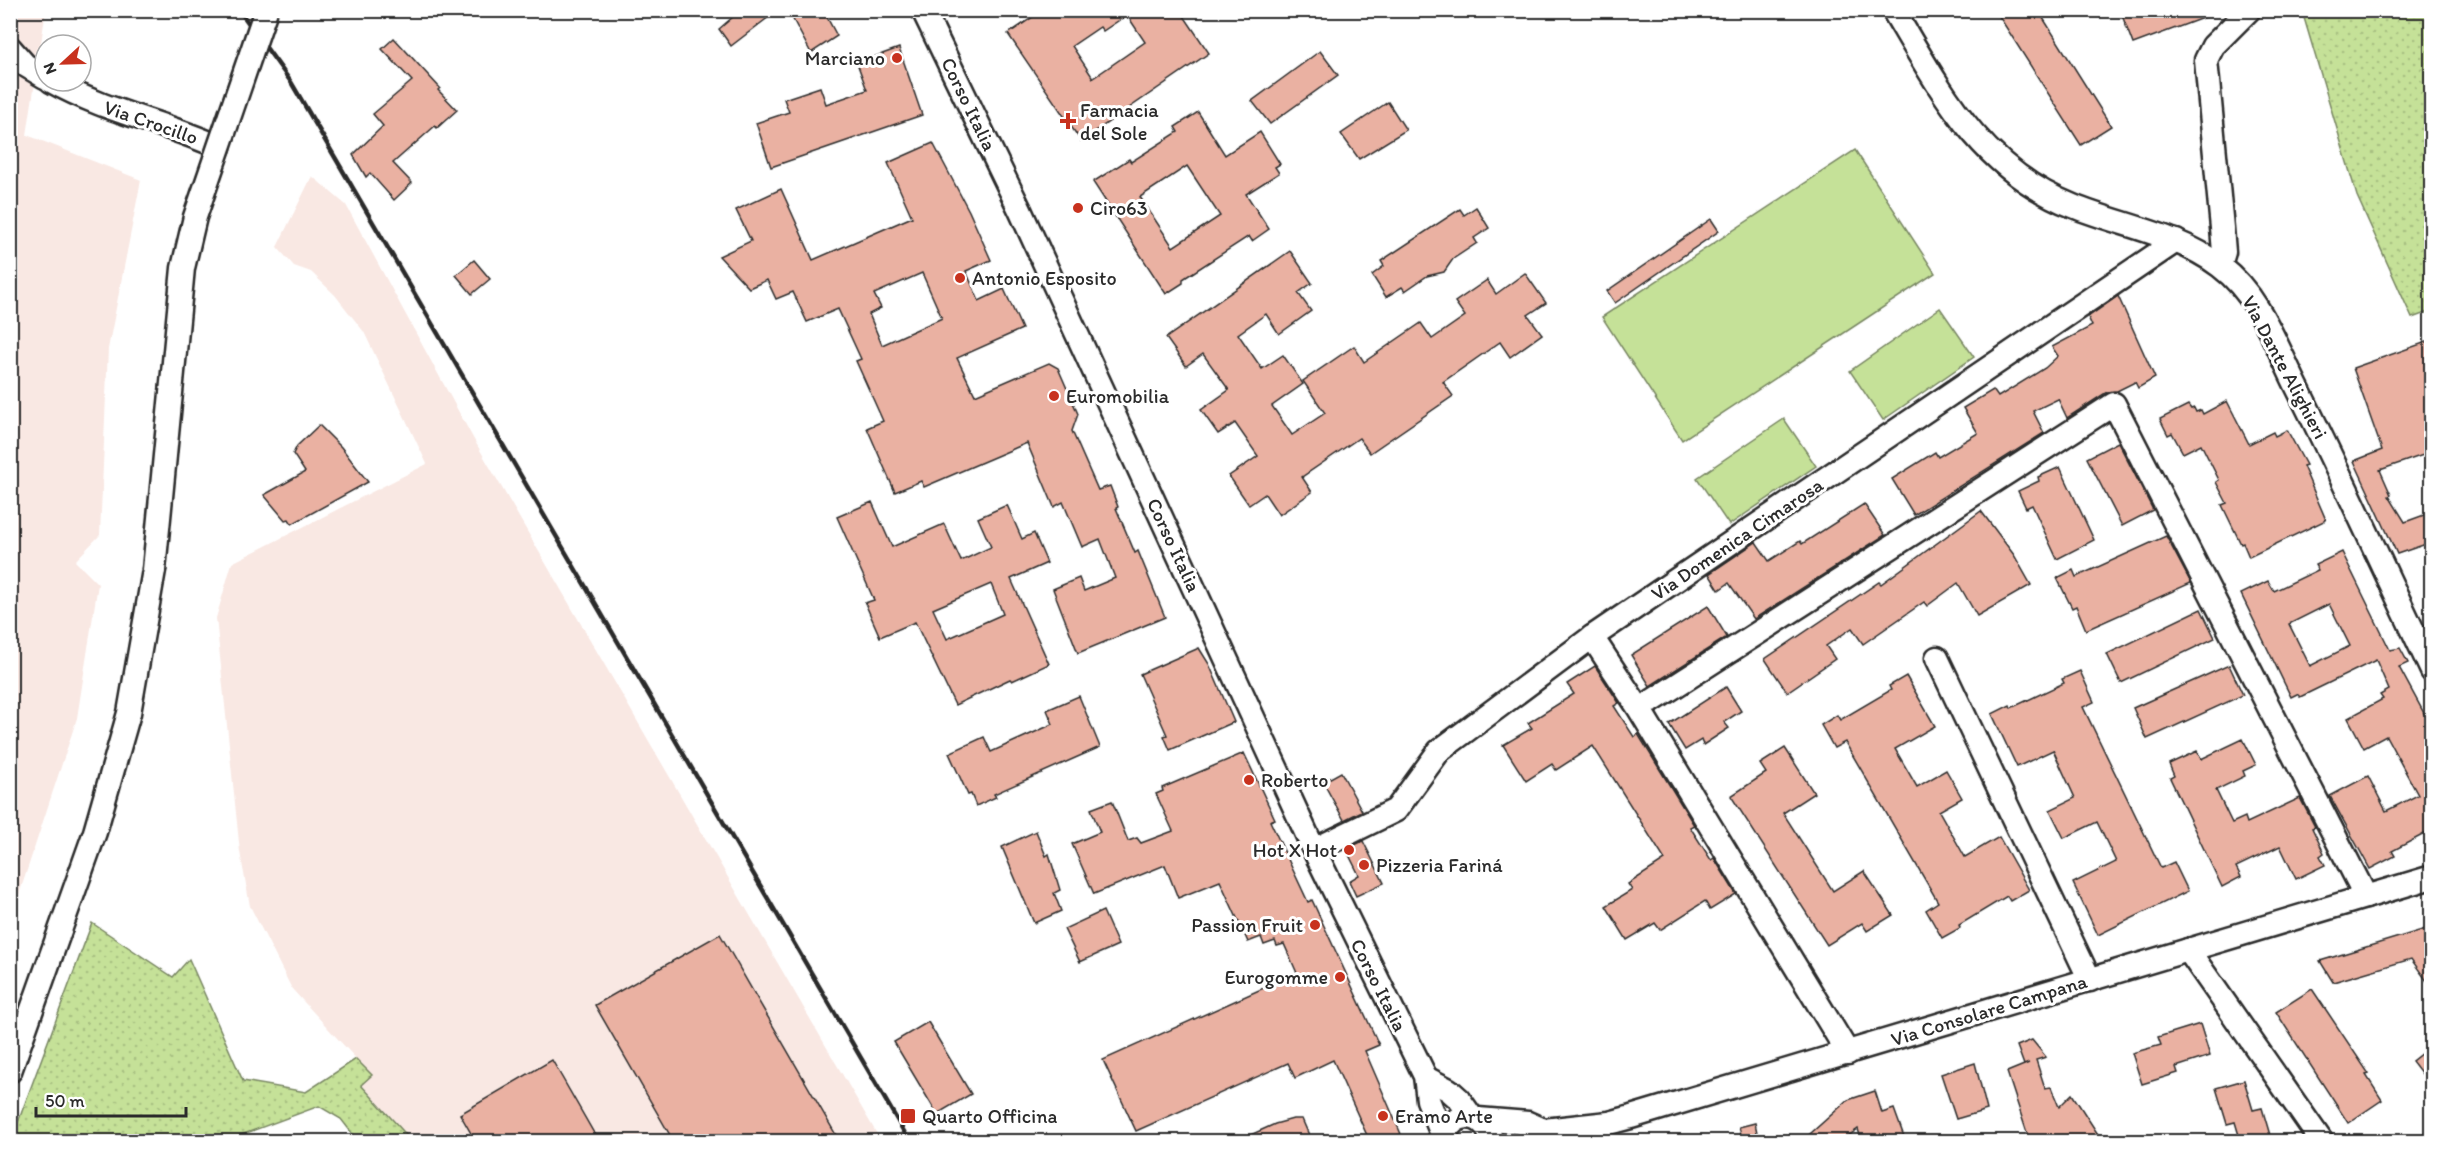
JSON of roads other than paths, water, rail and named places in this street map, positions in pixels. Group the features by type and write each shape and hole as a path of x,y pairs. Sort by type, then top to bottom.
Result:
{"street":[{"path":"10,1071 95,832 129,713 154,570 183,268 195,217 266,10"},
{"name":"Corso Italia","path":"923,10 1020,210 1314,850 1426,1078 1428,1100 1445,1140"},
{"name":"Via Dante Alighieri","path":"1893,10 1969,130 2005,167 2037,190 2073,206 2176,241 2220,265 2249,292 2327,447 2432,671"},
{"path":"2220,265 2224,252 2223,236 2206,60 2213,46 2249,10"},
{"path":"10,48 25,65 33,70"},
{"name":"Via Crocillo","path":"71,93 104,107 219,147"},
{"name":"Via Domenica Cimarosa","path":"1314,850 1396,810 1439,751 1592,637 2176,241"},
{"path":"1652,700 2114,404 2366,897"},
{"path":"1592,637 1638,707 1848,1053"},
{"path":"1937,658 2090,980"},
{"name":"Via Consolare Campana","path":"1524,1142 1609,1123 2432,877"},
{"path":"2188,950 2322,1142"},
{"path":"1426,1078 1449,1090 1459,1099 1474,1118 1488,1128 1491,1142"},
{"path":"1445,1140 1450,1125 1463,1117 1474,1118"},
{"name":"Via Consolare Campana","path":"1474,1118 1528,1123 1545,1136"}],"railway":[{"path":"239,10 291,82 910,1142"}],"place":[{"name":"Marciano","path":"897,58"},
{"name":"Farmacia del Sole","path":"1068,121"},
{"name":"Ciro63","path":"1078,208"},
{"name":"Antonio Esposito","path":"960,278"},
{"name":"Euromobilia","path":"1054,396"},
{"name":"Roberto","path":"1249,780"},
{"name":"Hot X Hot","path":"1349,850"},
{"name":"Pizzeria Fariná","path":"1364,865"},
{"name":"Passion Fruit","path":"1315,925"},
{"name":"Eurogomme","path":"1340,977"},
{"name":"Quarto Officina","path":"908,1116"},
{"name":"Eramo Arte","path":"1383,1116"}]}
